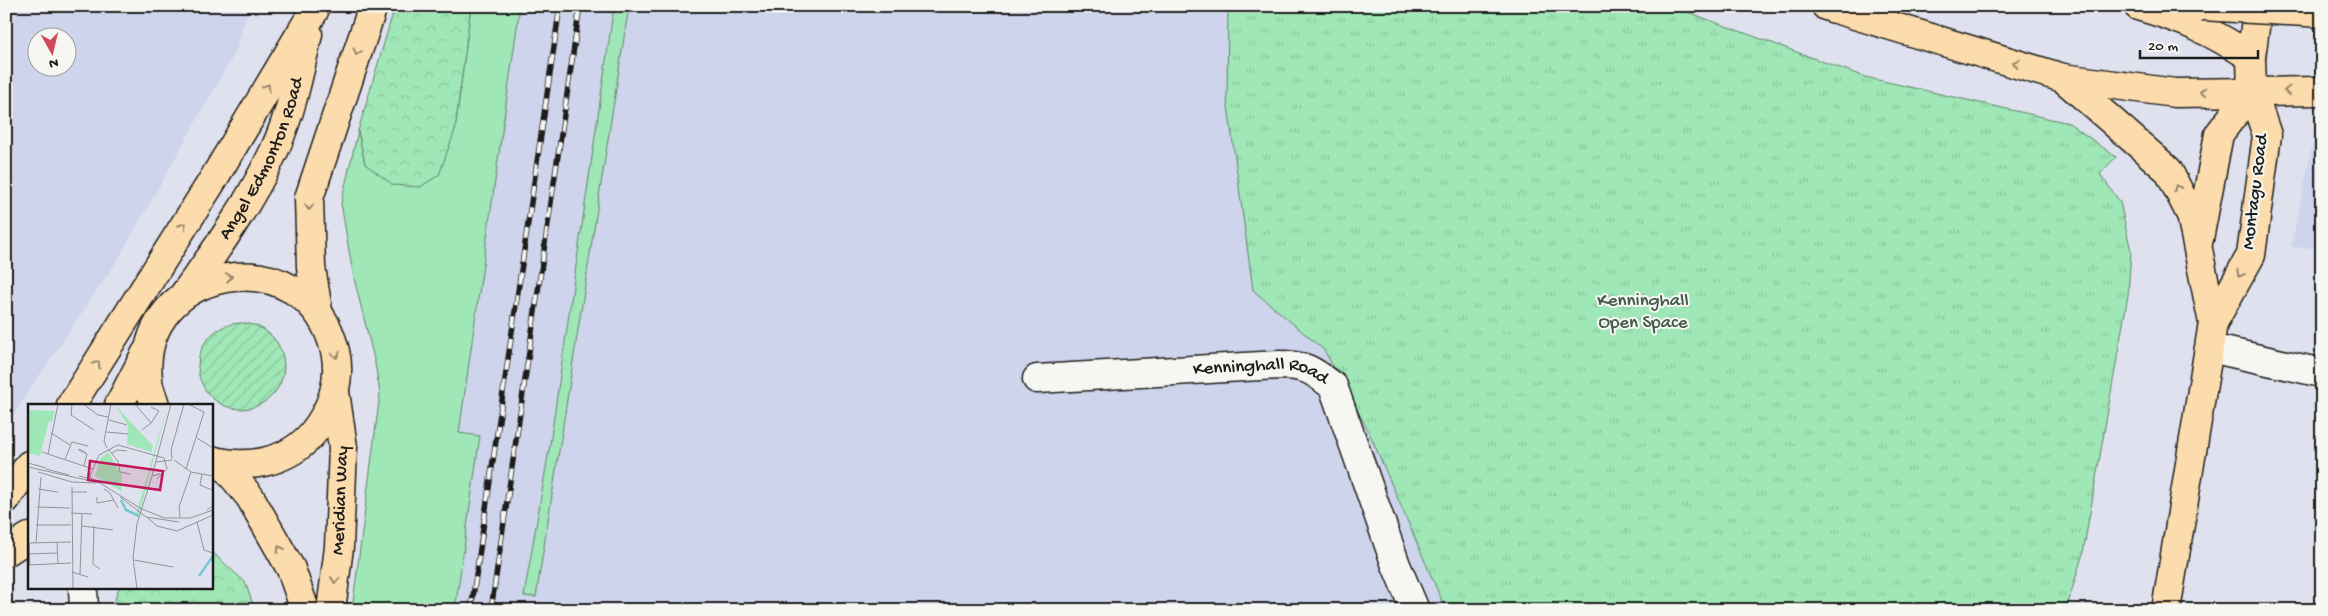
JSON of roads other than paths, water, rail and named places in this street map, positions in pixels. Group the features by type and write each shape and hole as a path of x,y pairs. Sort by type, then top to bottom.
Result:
{"main road":[{"path":"217,462 252,465 280,458 305,442 324,420 335,392 338,363 331,334 318,310 311,267 309,198 373,6"},
{"path":"2138,6 2176,17 2215,34 2251,57"},
{"path":"2202,6 2322,13"},
{"path":"2252,91 2251,57 2258,6"},
{"path":"1829,7 2063,78 2175,93 2322,90"},
{"path":"71,404 211,183 314,8"},
{"name":"Angel Edmonton Road","path":"181,298 225,239 274,151 294,94 314,8"},
{"path":"2063,78 2168,170 2190,215 2197,251"},
{"name":"Montagu Road","path":"2211,336 2197,251 2218,134 2252,91"},
{"name":"Montagu Road","path":"2166,610 2211,336 2251,255 2268,135 2252,91"},
{"path":"120,404 162,319 181,298 207,282 234,276 264,277 292,289 318,310"},
{"path":"150,344 148,379 155,404"},
{"name":"Meridian Way","path":"331,610 339,547 343,447 335,392"},
{"path":"217,462 250,497 291,568 305,610"},
{"path":"6,498 28,466"},
{"path":"6,512 28,497"},
{"path":"6,552 28,538"}],"street":[{"path":"2211,336 2322,373"},
{"name":"Kenninghall Road","path":"1037,379 1279,365 1300,365 1316,373 1333,386 1396,566 1415,610"},
{"path":"84,588 84,610"}],"railway":[{"path":"471,610 560,6"},
{"path":"491,610 580,6"}],"park label":[{"name":"Kenninghall Open Space","path":"1643,312"}]}
